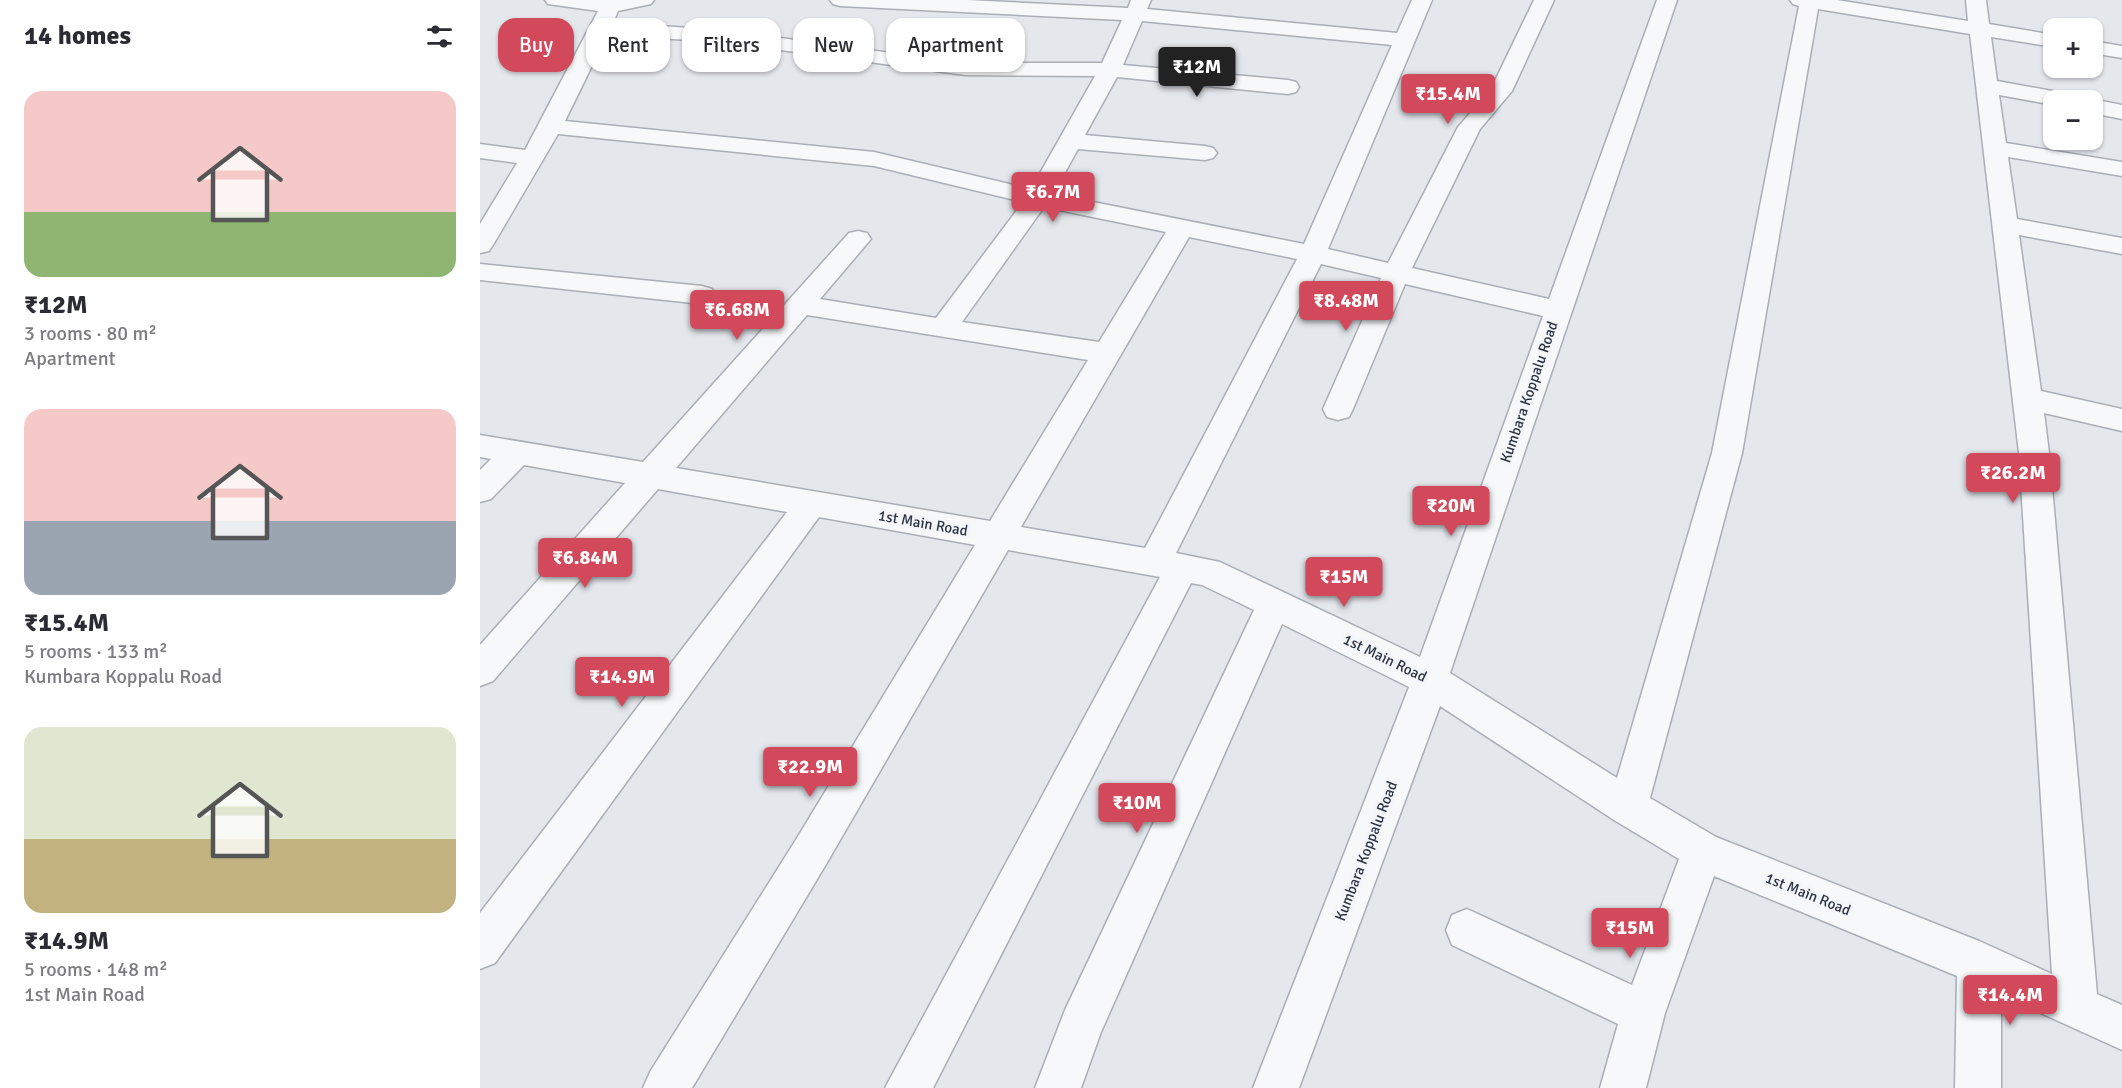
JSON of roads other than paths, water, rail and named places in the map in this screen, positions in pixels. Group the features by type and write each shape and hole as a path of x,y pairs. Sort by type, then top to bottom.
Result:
{"street":[{"path":"555,0 610,7 644,0"},
{"path":"840,0 1137,7 1406,40"},
{"path":"908,1088 1168,565 1313,254 1422,0"},
{"path":"1338,409 1396,273 1470,127 1501,91 1544,0"},
{"name":"Kumbara Koppalu Road","path":"1276,1088 1406,749 1557,310 1667,0"},
{"path":"1628,807 1727,453 1807,1 1977,14 2043,37"},
{"path":"605,18 610,7"},
{"path":"943,328 1038,198 1110,70 1137,7"},
{"path":"1977,14 2034,453 2076,1006"},
{"path":"670,33 723,36 965,69 1110,70 1288,87"},
{"path":"2103,49 2122,52"},
{"path":"480,245 551,126 586,56"},
{"path":"1987,86 2043,96"},
{"path":"2103,108 2122,112"},
{"path":"551,126 874,159 1038,198 1313,254 1557,310"},
{"path":"1070,141 1205,153"},
{"path":"1995,148 2122,169"},
{"path":"480,151 532,158"},
{"path":"2004,224 2122,246"},
{"path":"666,1088 811,852 1181,228"},
{"path":"480,670 858,239"},
{"path":"480,272 702,296"},
{"path":"799,305 1107,353"},
{"path":"2027,399 2122,420"},
{"name":"1st Main Road","path":"480,446 1208,572 1429,679 1628,807 1702,850 1979,963 2122,1028"},
{"path":"480,490 518,452"},
{"path":"480,948 811,504"},
{"path":"1058,1088 1081,1026 1274,604"},
{"path":"1623,1088 1643,1013 1702,850"},
{"path":"1467,930 1643,1013"},
{"path":"1978,1088 1979,963"}]}
